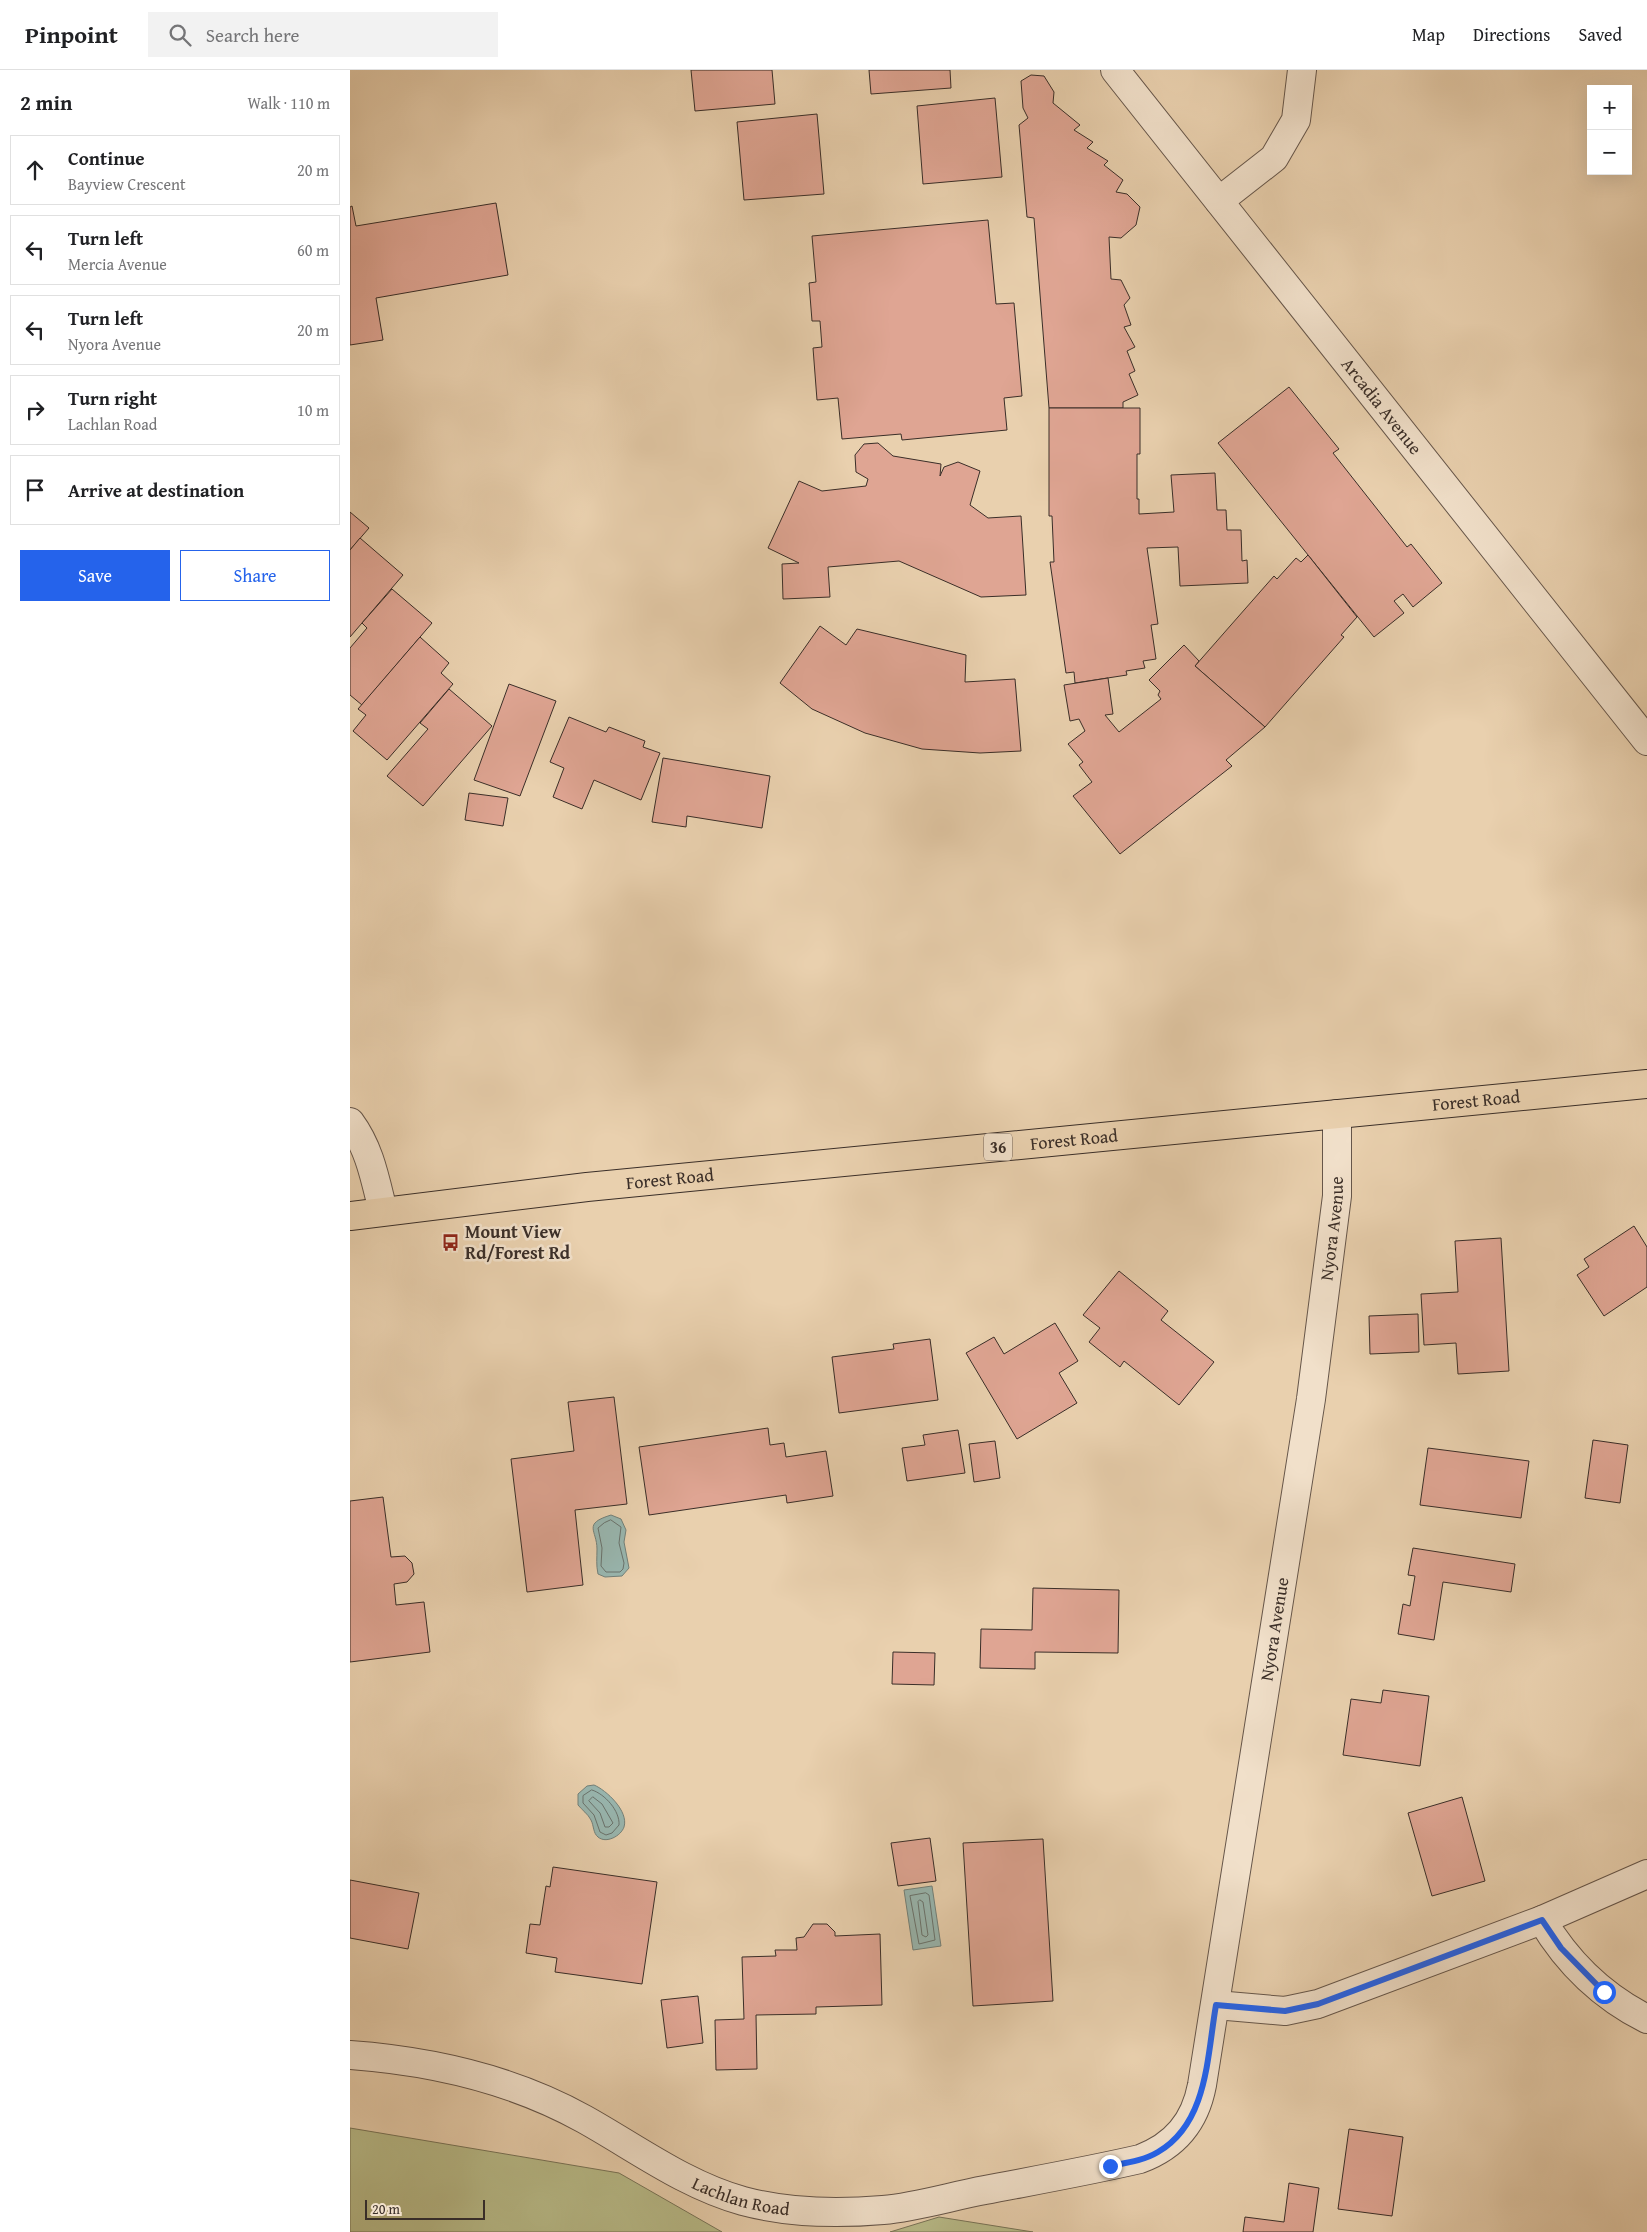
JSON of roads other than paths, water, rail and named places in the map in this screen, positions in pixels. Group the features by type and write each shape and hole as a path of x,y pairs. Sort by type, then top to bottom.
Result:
{"main road":[{"name":"Forest Road","path":"350,1216 587,1187 1647,1084"}],"street":[{"name":"Arcadia Avenue","path":"1115,70 1647,741"},
{"path":"1219,201 1274,158 1296,120 1302,70"},
{"name":"Nyora Avenue","path":"1179,2137 1189,2123 1199,2100 1216,2005 1311,1399 1337,1196 1337,1114"},
{"path":"350,1122 360,1135 371,1161 383,1211"},
{"path":"1216,2005 1285,2011 1318,2004 1542,1920 1647,1874"},
{"path":"1542,1920 1556,1942 1589,1978 1624,2007 1647,2019"},
{"name":"Lachlan Road","path":"350,2055 447,2068 507,2084 583,2119 659,2164 717,2193 744,2201 785,2209 814,2212 885,2210 1140,2159 1156,2153 1179,2137"}],"water":[{"path":"611,1515 621,1519 626,1530 624,1542 629,1568 622,1576 605,1577 598,1574 597,1549 593,1528 597,1521"},
{"path":"594,1785 610,1796 623,1814 624,1827 613,1838 605,1840 596,1835 590,1818 578,1805 578,1794 587,1786"},
{"path":"932,1886 941,1946 913,1950 904,1890"}],"place":[{"name":"Mount View Rd/Forest Rd","path":"451,1242"}]}
